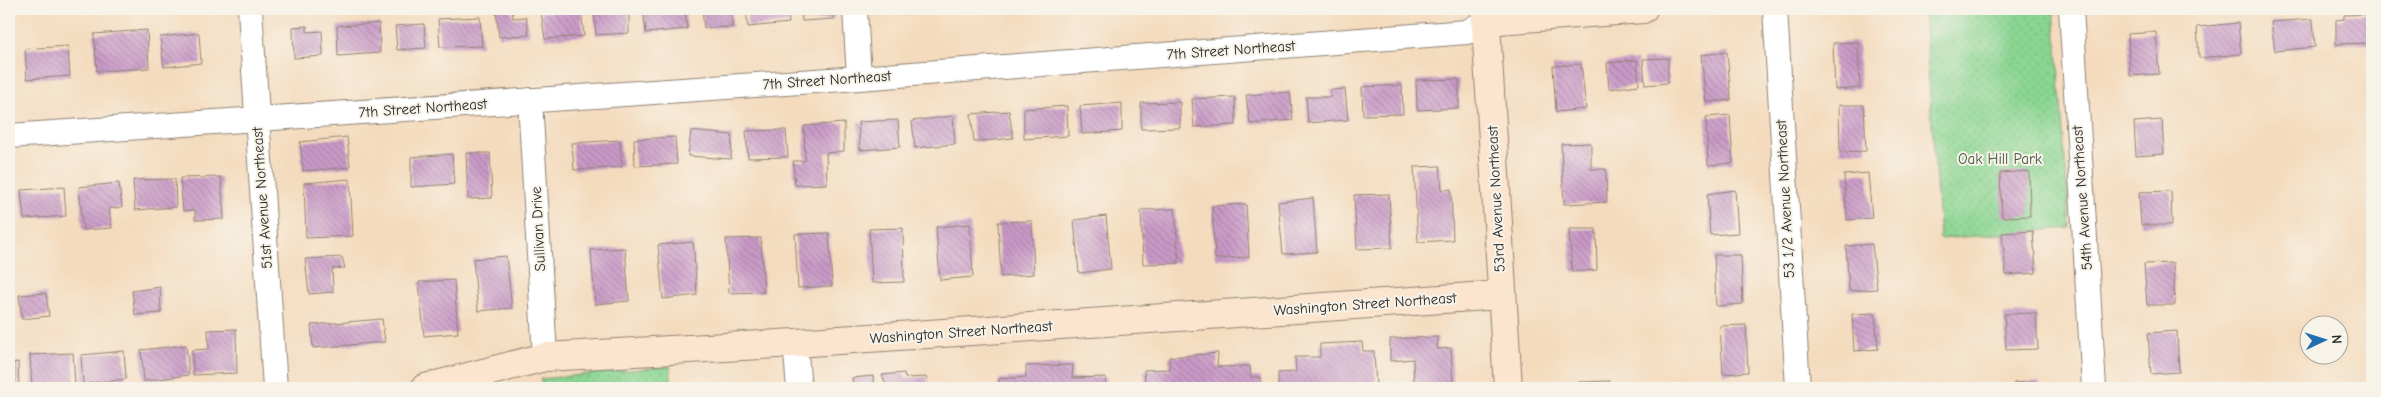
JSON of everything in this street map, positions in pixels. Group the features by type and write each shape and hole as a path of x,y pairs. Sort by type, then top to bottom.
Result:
{"street":[{"name":"51st Avenue Northeast","path":"250,9 275,388"},
{"path":"855,9 859,78"},
{"name":"7th Street Northeast","path":"9,136 859,78 1467,32 1485,15 1643,9"},
{"name":"53 1/2 Avenue Northeast","path":"1775,9 1798,388"},
{"name":"54th Avenue Northeast","path":"2071,9 2094,388"},
{"name":"53rd Avenue Northeast","path":"1485,15 1508,388"},
{"name":"Sullivan Drive","path":"530,100 545,357"},
{"name":"Washington Street Northeast","path":"425,388 545,357 795,343 1501,295"},
{"path":"795,343 799,388"}],"green space":[{"name":"Oak Hill Park","path":"1924,9 2054,9 2070,228 1940,239"},
{"path":"670,366 672,388 542,388 541,379"}],"building":[{"path":"496,9 512,9 513,18 526,17 529,35 499,37"},
{"path":"581,9 584,36 545,39 541,12"},
{"path":"629,9 629,33 596,35 594,11"},
{"path":"643,9 685,9 687,29 646,33"},
{"path":"702,9 732,9 732,27 704,28"},
{"path":"746,9 788,9 789,23 748,27"},
{"path":"801,9 833,9 834,19 802,21"},
{"path":"899,9 938,9 938,13 899,14"},
{"path":"953,9 989,9 989,10 953,13"},
{"path":"2372,14 2372,43 2336,44 2336,20 2344,19 2344,15"},
{"path":"480,17 482,46 440,47 438,19"},
{"path":"2313,19 2315,47 2275,51 2271,22"},
{"path":"379,23 380,53 338,56 337,26"},
{"path":"2238,23 2241,54 2199,58 2197,27"},
{"path":"424,24 426,48 397,50 395,26"},
{"path":"307,26 307,32 322,31 323,56 294,58 293,27"},
{"path":"147,30 149,68 97,71 94,34"},
{"path":"2156,32 2159,74 2130,76 2128,34"},
{"path":"199,33 201,63 164,67 160,37"},
{"path":"1858,42 1860,88 1835,90 1833,43"},
{"path":"68,46 70,76 27,79 25,49"},
{"path":"1727,52 1731,100 1706,102 1701,55"},
{"path":"1668,58 1668,83 1645,85 1643,59"},
{"path":"1637,60 1639,85 1609,89 1607,63"},
{"path":"1581,64 1586,109 1556,112 1553,66"},
{"path":"1459,79 1459,108 1417,110 1416,80"},
{"path":"1402,85 1403,114 1363,115 1362,87"},
{"path":"1345,89 1348,120 1308,123 1306,97 1331,97 1330,90"},
{"path":"1290,92 1293,120 1250,124 1246,95"},
{"path":"1235,97 1236,125 1194,127 1192,99"},
{"path":"1180,102 1180,128 1141,129 1141,103"},
{"path":"1122,103 1122,131 1082,134 1080,106"},
{"path":"1839,105 1864,105 1866,151 1840,152"},
{"path":"1067,106 1068,136 1024,139 1024,109"},
{"path":"1009,111 1013,138 974,142 971,114"},
{"path":"1730,115 1733,163 1708,165 1706,117"},
{"path":"953,116 955,144 915,148 912,121"},
{"path":"898,120 900,147 860,150 858,122"},
{"path":"2162,120 2164,154 2136,156 2134,122"},
{"path":"844,123 844,151 826,153 827,184 795,185 793,161 805,161 804,126"},
{"path":"786,130 788,157 748,158 746,131"},
{"path":"691,131 732,135 731,159 688,156"},
{"path":"347,137 350,167 303,171 300,142"},
{"path":"675,137 677,164 635,166 634,139"},
{"path":"620,140 622,167 574,170 572,143"},
{"path":"1591,143 1591,169 1606,169 1607,202 1564,204 1561,144"},
{"path":"466,153 490,153 492,198 468,199"},
{"path":"452,154 454,184 411,187 411,157"},
{"path":"1440,166 1442,190 1451,189 1453,240 1418,242 1414,167"},
{"path":"2029,171 2030,216 2002,217 2000,173"},
{"path":"1868,173 1872,218 1847,220 1844,175"},
{"path":"221,177 224,219 195,220 195,210 183,211 180,178"},
{"path":"175,179 176,207 135,210 133,180"},
{"path":"350,179 353,236 306,238 304,183"},
{"path":"119,183 122,207 109,209 112,228 83,230 79,187"},
{"path":"64,187 66,216 24,219 21,190"},
{"path":"1735,190 1738,233 1710,235 1707,194"},
{"path":"2171,191 2172,225 2141,225 2139,192"},
{"path":"1389,194 1392,248 1357,249 1354,195"},
{"path":"1313,198 1317,252 1283,254 1278,202"},
{"path":"1246,204 1249,257 1215,259 1212,206"},
{"path":"1175,209 1179,263 1143,264 1141,210"},
{"path":"1106,216 1111,269 1079,273 1074,220"},
{"path":"1032,221 1034,274 1001,277 998,222"},
{"path":"970,224 973,277 940,280 936,227"},
{"path":"903,228 904,282 872,283 869,229"},
{"path":"1569,229 1596,229 1597,270 1572,272"},
{"path":"2033,231 2036,273 2006,275 2002,233"},
{"path":"829,233 832,286 798,288 795,234"},
{"path":"761,238 764,292 729,293 726,239"},
{"path":"693,242 697,295 663,299 658,245"},
{"path":"1872,244 1877,289 1849,291 1846,246"},
{"path":"625,248 629,301 595,304 591,250"},
{"path":"1714,255 1741,255 1743,304 1716,306"},
{"path":"506,256 512,308 478,311 473,259"},
{"path":"342,257 345,268 332,269 333,292 309,294 305,259"},
{"path":"2173,263 2175,305 2147,305 2144,264"},
{"path":"454,280 458,333 424,336 419,282"},
{"path":"160,287 161,313 135,315 132,291"},
{"path":"46,293 49,316 22,319 19,295"},
{"path":"1875,313 1878,349 1854,351 1852,314"},
{"path":"2036,313 2038,349 2006,350 2004,314"},
{"path":"382,319 385,342 313,348 311,325"},
{"path":"1746,325 1748,372 1723,374 1720,326"},
{"path":"236,329 237,373 193,375 192,350 209,349 208,330"},
{"path":"2177,331 2179,372 2151,374 2148,333"},
{"path":"1438,337 1437,349 1451,348 1453,385 1464,384 1464,388 1414,388 1413,359 1390,361 1390,339"},
{"path":"1362,342 1363,351 1374,351 1376,388 1352,388 1352,386 1343,385 1343,388 1278,388 1278,373 1296,372 1295,357 1320,357 1320,344"},
{"path":"186,345 189,375 144,381 141,350"},
{"path":"124,351 126,379 83,384 81,355"},
{"path":"73,353 75,384 32,387 30,355"},
{"path":"1218,353 1217,367 1250,366 1251,377 1261,377 1261,388 1132,388 1132,383 1145,382 1144,370 1170,369 1169,357"},
{"path":"18,362 19,387 9,388 9,364"},
{"path":"1073,365 1072,378 1106,377 1105,388 998,388 999,379 1026,377 1026,366"},
{"path":"904,373 905,378 926,377 930,388 853,388 852,378 873,376 874,384 887,387 882,375"},
{"path":"1610,381 1611,388 1578,388 1578,382"},
{"path":"2039,382 2040,388 2014,388 2014,383"},
{"path":"1857,385 1883,385 1883,388 1857,388"}]}
